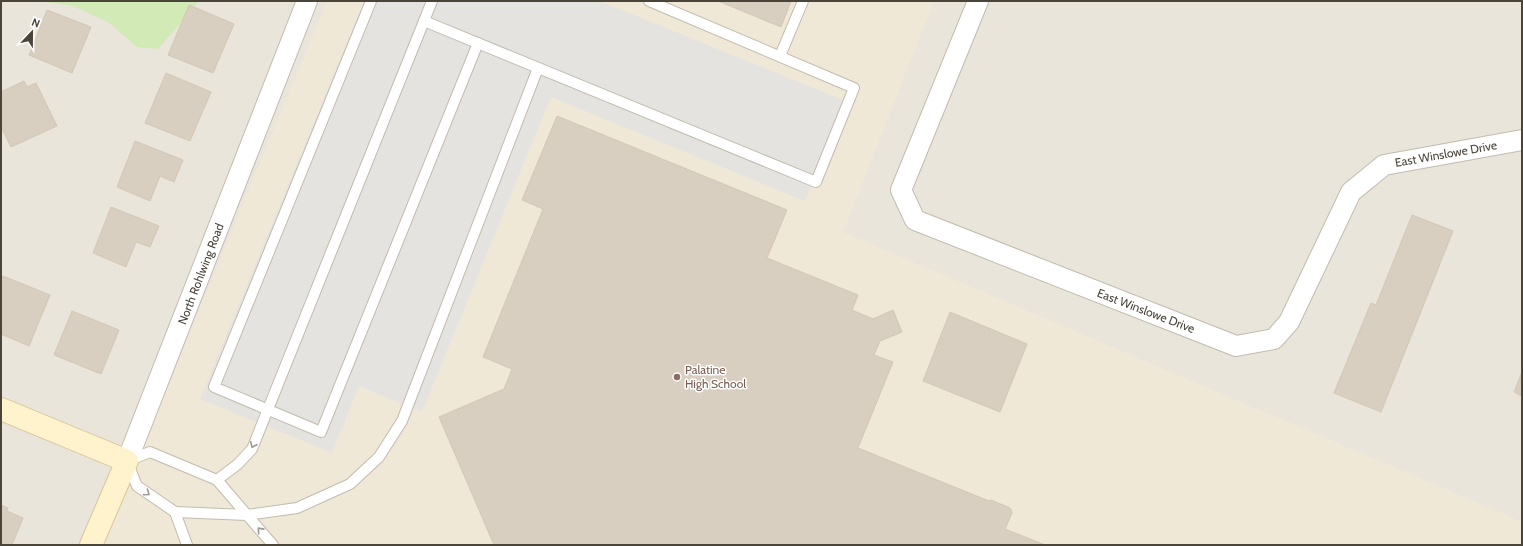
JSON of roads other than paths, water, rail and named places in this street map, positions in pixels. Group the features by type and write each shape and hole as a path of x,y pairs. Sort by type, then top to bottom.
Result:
{"street":[{"name":"North Rohlwing Road","path":"92,545 127,461 307,1"},
{"name":"East Winslowe Drive","path":"978,1 901,190 915,220 1236,346 1274,339 1289,322 1352,192 1384,165 1522,140"},
{"path":"1,409 127,461"}],"lane":[{"path":"370,1 214,387 321,432 478,43"},
{"path":"216,480 238,464 252,449 432,1"},
{"path":"424,21 816,182 854,88 649,1"},
{"path":"780,56 803,1"},
{"path":"273,545 247,516 216,480 150,452 127,461 137,486 175,512 247,516 297,508 350,484 379,457 405,414 538,68"},
{"path":"175,512 187,545"}],"place":[{"name":"Palatine High School","path":"677,377"}]}
